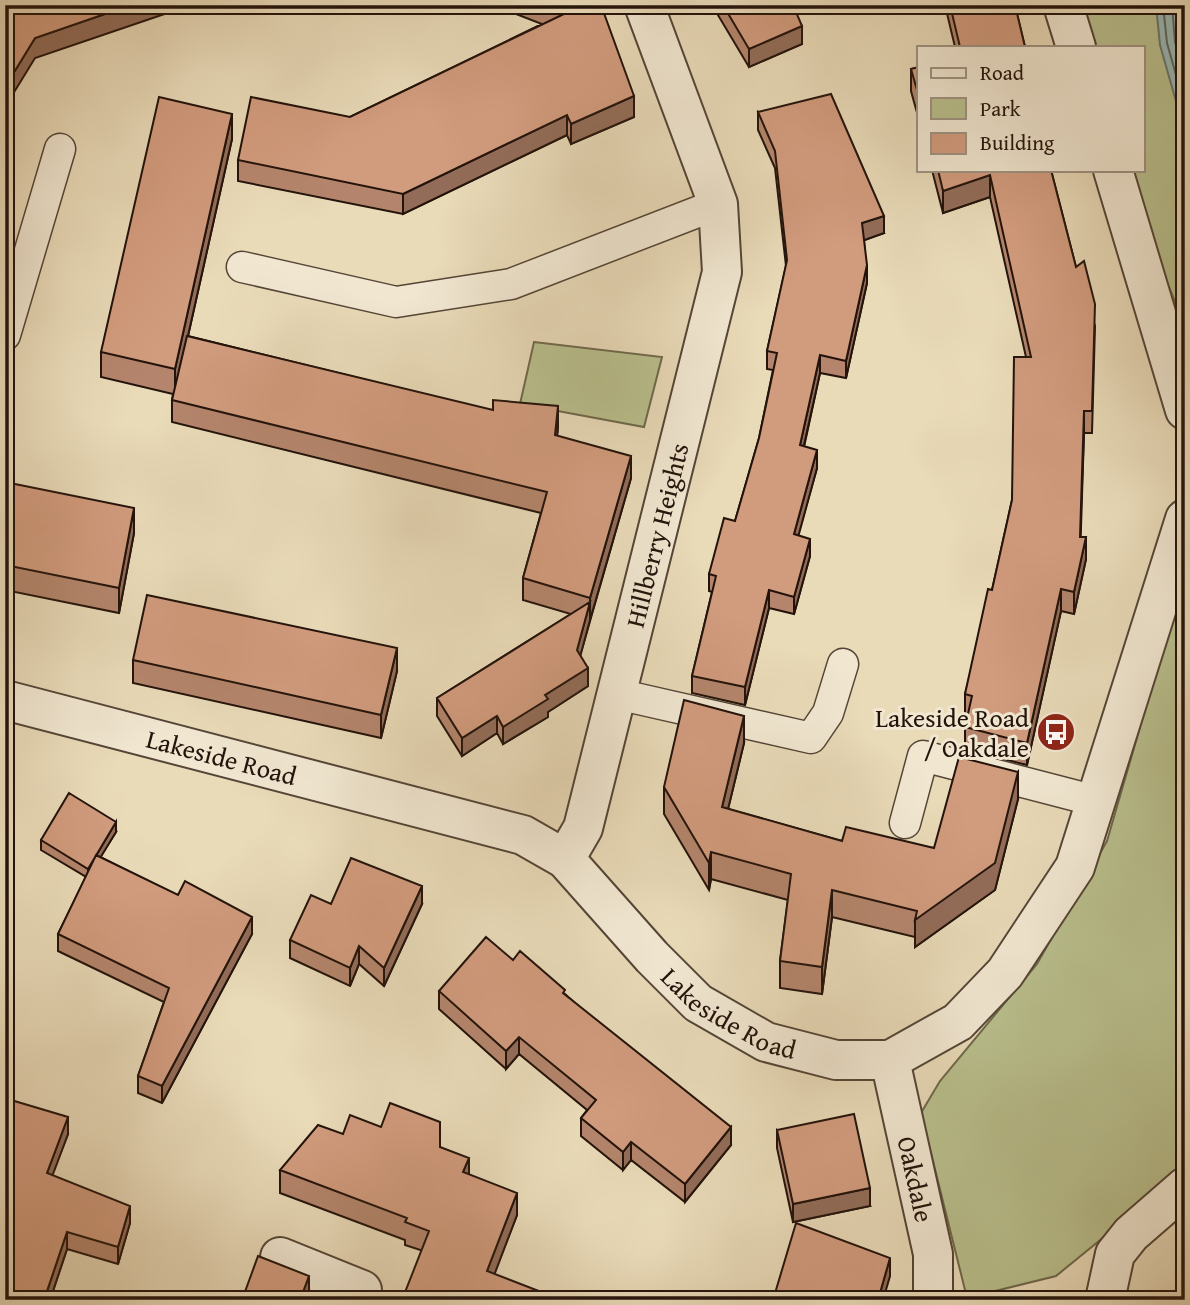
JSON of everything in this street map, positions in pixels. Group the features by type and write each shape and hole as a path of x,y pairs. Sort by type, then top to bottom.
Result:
{"street":[{"name":"Hillberry Heights","path":"565,859 583,828 722,272 718,204 643,5"},
{"path":"1063,5 1076,46"},
{"path":"1114,172 1185,410"},
{"name":"Lakeside Road","path":"5,700 523,835 565,859 652,957 698,1003 766,1042 836,1060 890,1060 958,1023 1005,973 1075,867 1185,519"},
{"name":"Oakdale","path":"890,1060 933,1254 933,1300"},
{"path":"1105,1300 1115,1254 1131,1234 1185,1187"},
{"path":"280,1257 371,1297"}],"lane":[{"path":"5,335 60,149"},
{"path":"242,267 396,302 511,284 718,204"},
{"path":"617,694 811,738 828,713 843,664"},
{"path":"905,823 923,756 1096,801"}],"green space":[{"path":"1082,5 1185,5 1185,326 1139,215 1127,172 1144,172 1144,46 1093,46"},
{"path":"534,342 662,357 644,427 520,404"},
{"path":"1185,572 1185,1171 1056,1276 967,1298 921,1113 940,1081 1037,964 1107,841"}],"water":[{"path":"1156,5 1185,5 1185,133 1160,45"}],"building":[{"path":"5,5 131,5 35,38 5,87"},
{"path":"546,5 601,5 634,96 571,124 567,115 403,194 238,160 251,97 350,117 566,13"},
{"path":"723,5 793,5 802,26 749,49"},
{"path":"950,5 1015,5 1025,46 960,46"},
{"path":"917,68 917,90 911,69"},
{"path":"831,94 884,216 862,223 867,265 846,361 820,355 800,445 817,450 794,534 810,539 794,597 769,590 745,687 692,676 716,576 709,574 724,518 735,521 759,438 777,353 767,351 787,260 775,151 758,112"},
{"path":"159,97 232,114 175,369 101,352"},
{"path":"938,172 1052,172 1076,267 1084,261 1095,304 1092,411 1084,411 1080,537 1086,537 1074,592 1061,589 1027,743 965,727 972,696 965,694 988,589 992,590 1012,500 1014,357 1031,357 990,175 943,191"},
{"path":"187,336 493,410 493,400 558,406 555,435 631,456 590,598 523,578 547,492 172,400"},
{"path":"5,482 134,508 119,588 5,565"},
{"path":"147,595 397,648 381,715 133,660"},
{"path":"590,602 577,650 588,668 545,695 548,699 503,727 497,716 462,738 437,698"},
{"path":"684,700 744,716 722,807 842,841 846,827 934,848 959,757 1018,772 995,863 915,920 917,911 832,890 822,967 780,961 791,874 711,852 709,863 664,787"},
{"path":"5,786 10,788 5,803"},
{"path":"69,793 116,822 88,869 41,840"},
{"path":"96,855 178,895 185,881 252,917 162,1086 138,1076 169,988 58,934"},
{"path":"351,858 422,886 384,968 359,946 350,968 290,940 311,895 331,904"},
{"path":"486,937 513,960 520,951 565,990 563,993 731,1127 685,1184 631,1142 623,1152 581,1118 596,1100 519,1037 506,1051 439,991"},
{"path":"11,1100 68,1117 47,1173 130,1206 118,1247 67,1232 44,1300 5,1300 5,1120"},
{"path":"390,1103 440,1122 440,1147 469,1158 463,1172 517,1193 487,1271 562,1300 402,1300 429,1231 405,1222 407,1218 280,1170 318,1125 343,1134 350,1115 381,1127"},
{"path":"854,1114 870,1188 793,1204 777,1130"},
{"path":"796,1223 890,1258 878,1300 773,1300"},
{"path":"258,1256 309,1276 300,1300 242,1300"}],"place":[{"name":"Lakeside Road / Oakdale","path":"1056,732"}]}
